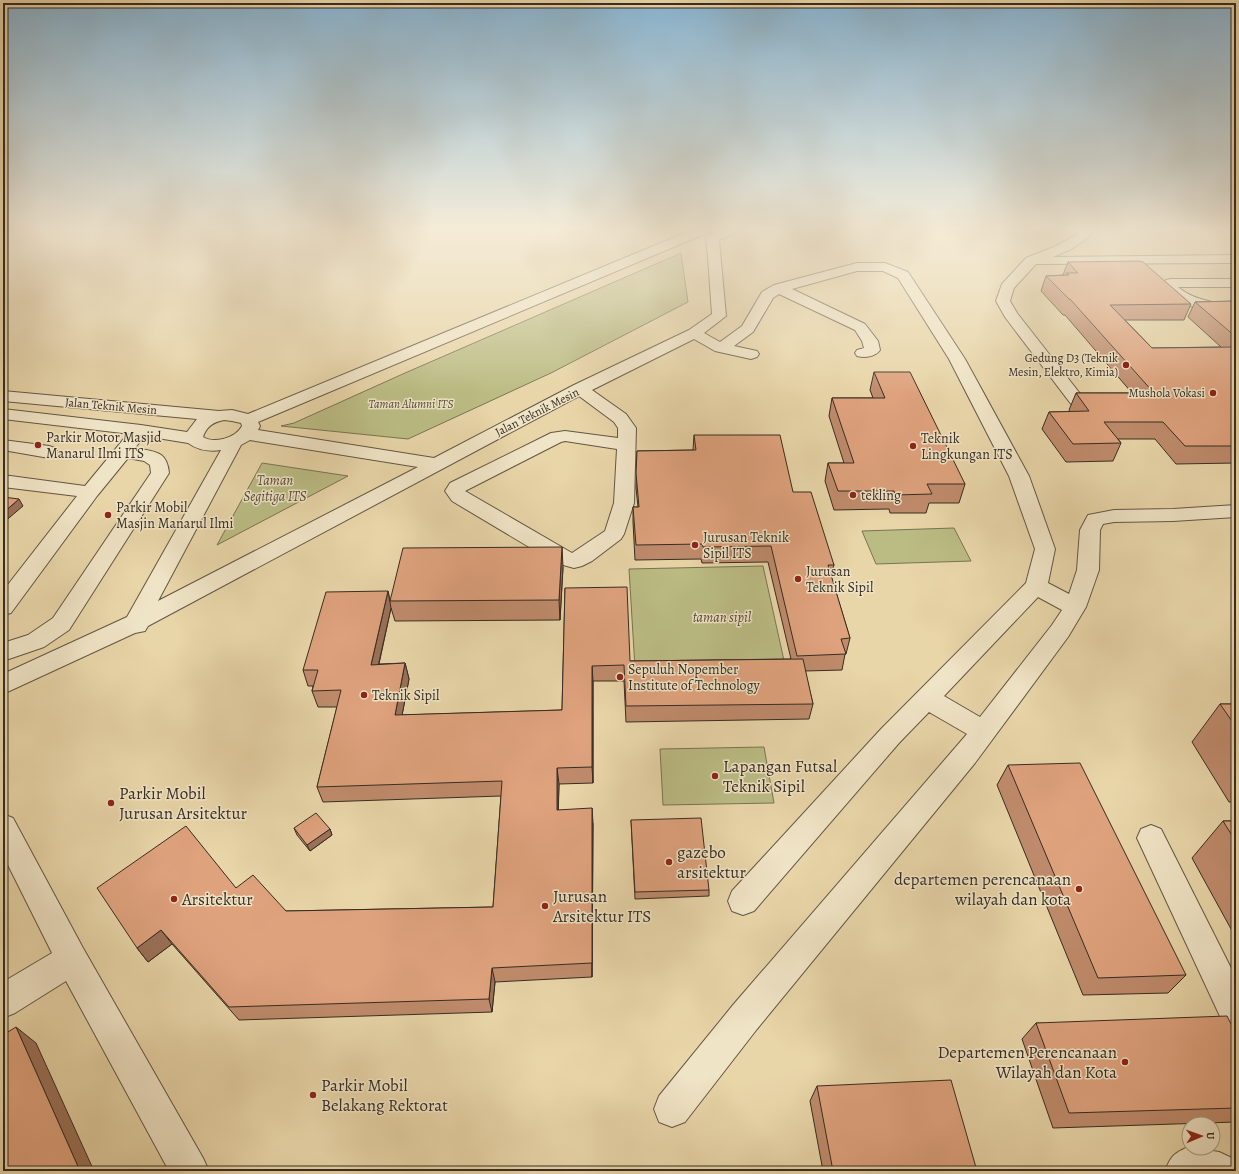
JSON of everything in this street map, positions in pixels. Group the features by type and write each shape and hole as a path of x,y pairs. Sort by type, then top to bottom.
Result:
{"lane":[{"path":"139,628 243,432 584,285"},
{"name":"Jalan Teknik Mesin","path":"3,685 139,628 437,464 580,389 694,333 719,316 717,285"},
{"path":"720,348 740,336 748,329 767,295 779,288 791,285"},
{"path":"744,901 890,736 1036,586 1045,549 1019,476 957,358 910,285"},
{"path":"1009,285 1003,301 1010,314 1077,400"},
{"path":"1169,285 1172,289 1192,302 1216,308 1231,309"},
{"path":"779,288 860,327 870,341 872,350 864,353"},
{"path":"694,333 720,348 751,354"},
{"path":"580,389 620,418 627,428 624,503 614,534 585,556 574,561 557,555 459,497 455,491 457,487 557,437 565,436 626,445"},
{"name":"Jalan Teknik Mesin","path":"3,396 218,416 241,416 243,432 211,446 201,444 193,439 141,430 3,414"},
{"path":"193,439 195,431 201,425 207,420 218,416"},
{"path":"3,607 90,492 141,430"},
{"path":"243,432 437,464"},
{"path":"3,445 49,452"},
{"path":"3,652 36,641 61,624 160,473 159,462 150,457 123,451"},
{"path":"3,482 90,492"},
{"path":"672,1109 745,1017 966,755 1060,631 1075,607 1088,570 1090,530 1095,519 1114,516 1173,515 1236,511"},
{"path":"1036,586 1075,607"},
{"path":"926,698 984,732"},
{"path":"3,827 72,959 190,1171"},
{"path":"1151,838 1236,1013"},
{"path":"3,1001 72,959"},
{"path":"1184,1171 1188,1166 1219,1171"}],"green space":[{"name":"Taman Alumni ITS","path":"608,285 686,285 688,302 551,373 408,439 281,426 294,423"},
{"name":"Taman Segitiga ITS","path":"262,463 348,476 217,545"},
{"path":"954,528 971,561 876,564 862,531"},
{"name":"taman sipil","path":"763,566 785,665 635,668 629,569"},
{"name":"Lapangan Futsal Teknik Sipil","path":"764,747 774,803 663,805 660,749"}],"building":[{"path":"1055,285 1169,285 1191,304 1110,305 1152,348 1236,347 1236,446 1185,446 1163,422 1104,422 1121,443 1073,444 1049,412 1089,411 1076,393 1154,393"},
{"path":"1236,301 1236,337 1195,302"},
{"path":"874,372 910,372 965,484 927,484 932,494 895,495 894,491 838,491 828,463 854,463 832,398 885,398"},
{"path":"694,435 780,435 793,492 811,492 834,565 828,565 850,638 841,639 846,654 797,656 771,546 703,547 702,544 636,545 633,507 639,507 636,473 637,451 696,450"},
{"path":"3,497 19,499 3,513"},
{"path":"562,547 559,600 390,601 403,548"},
{"path":"627,587 630,661 803,659 813,704 626,706 624,665 592,666 592,767 557,768 557,810 592,808 592,963 492,968 489,999 229,1007 161,930 137,948 97,888 186,826 236,888 253,875 286,911 493,907 502,781 317,787 341,690 312,691 318,670 303,670 326,592 388,591 371,665 405,663 395,715 562,710 565,588"},
{"path":"1220,704 1236,704 1236,727"},
{"name":"departemen perencanaan wilayah dan kota","path":"1080,763 1186,975 1098,978 1008,765"},
{"path":"316,813 330,829 307,845 294,828"},
{"name":"gazebo arsitektur","path":"701,818 709,890 635,892 631,820"},
{"path":"1223,821 1236,821 1236,842"},
{"name":"Departemen Perencanaan Wilayah dan Kota","path":"1227,1016 1236,1034 1236,1108 1069,1113 1036,1023"},
{"path":"16,1027 80,1171 3,1171 3,1035"},
{"path":"951,1080 977,1171 833,1171 817,1086"}],"place":[{"name":"Gedung D3 (Teknik Mesin, Elektro, Kimia)","path":"1126,365"},
{"name":"Mushola Vokasi","path":"1213,393"},
{"name":"Parkir Motor Masjid Manarul Ilmi ITS","path":"38,445"},
{"name":"Teknik Lingkungan ITS","path":"913,446"},
{"name":"tekling","path":"853,495"},
{"name":"Parkir Mobil Masjin Manarul Ilmi","path":"108,515"},
{"name":"Jurusan Teknik Sipil ITS","path":"695,545"},
{"name":"Jurusan Teknik Sipil","path":"798,579"},
{"name":"Sepuluh Nopember Institute of Technology","path":"620,677"},
{"name":"Teknik Sipil","path":"364,695"},
{"name":"Lapangan Futsal Teknik Sipil","path":"715,776"},
{"name":"Parkir Mobil Jurusan Arsitektur","path":"111,803"},
{"name":"gazebo arsitektur","path":"669,862"},
{"name":"departemen perencanaan wilayah dan kota","path":"1079,889"},
{"name":"Arsitektur","path":"174,899"},
{"name":"Jurusan Arsitektur ITS","path":"545,906"},
{"name":"Departemen Perencanaan Wilayah dan Kota","path":"1125,1062"},
{"name":"Parkir Mobil Belakang Rektorat","path":"313,1095"}]}
